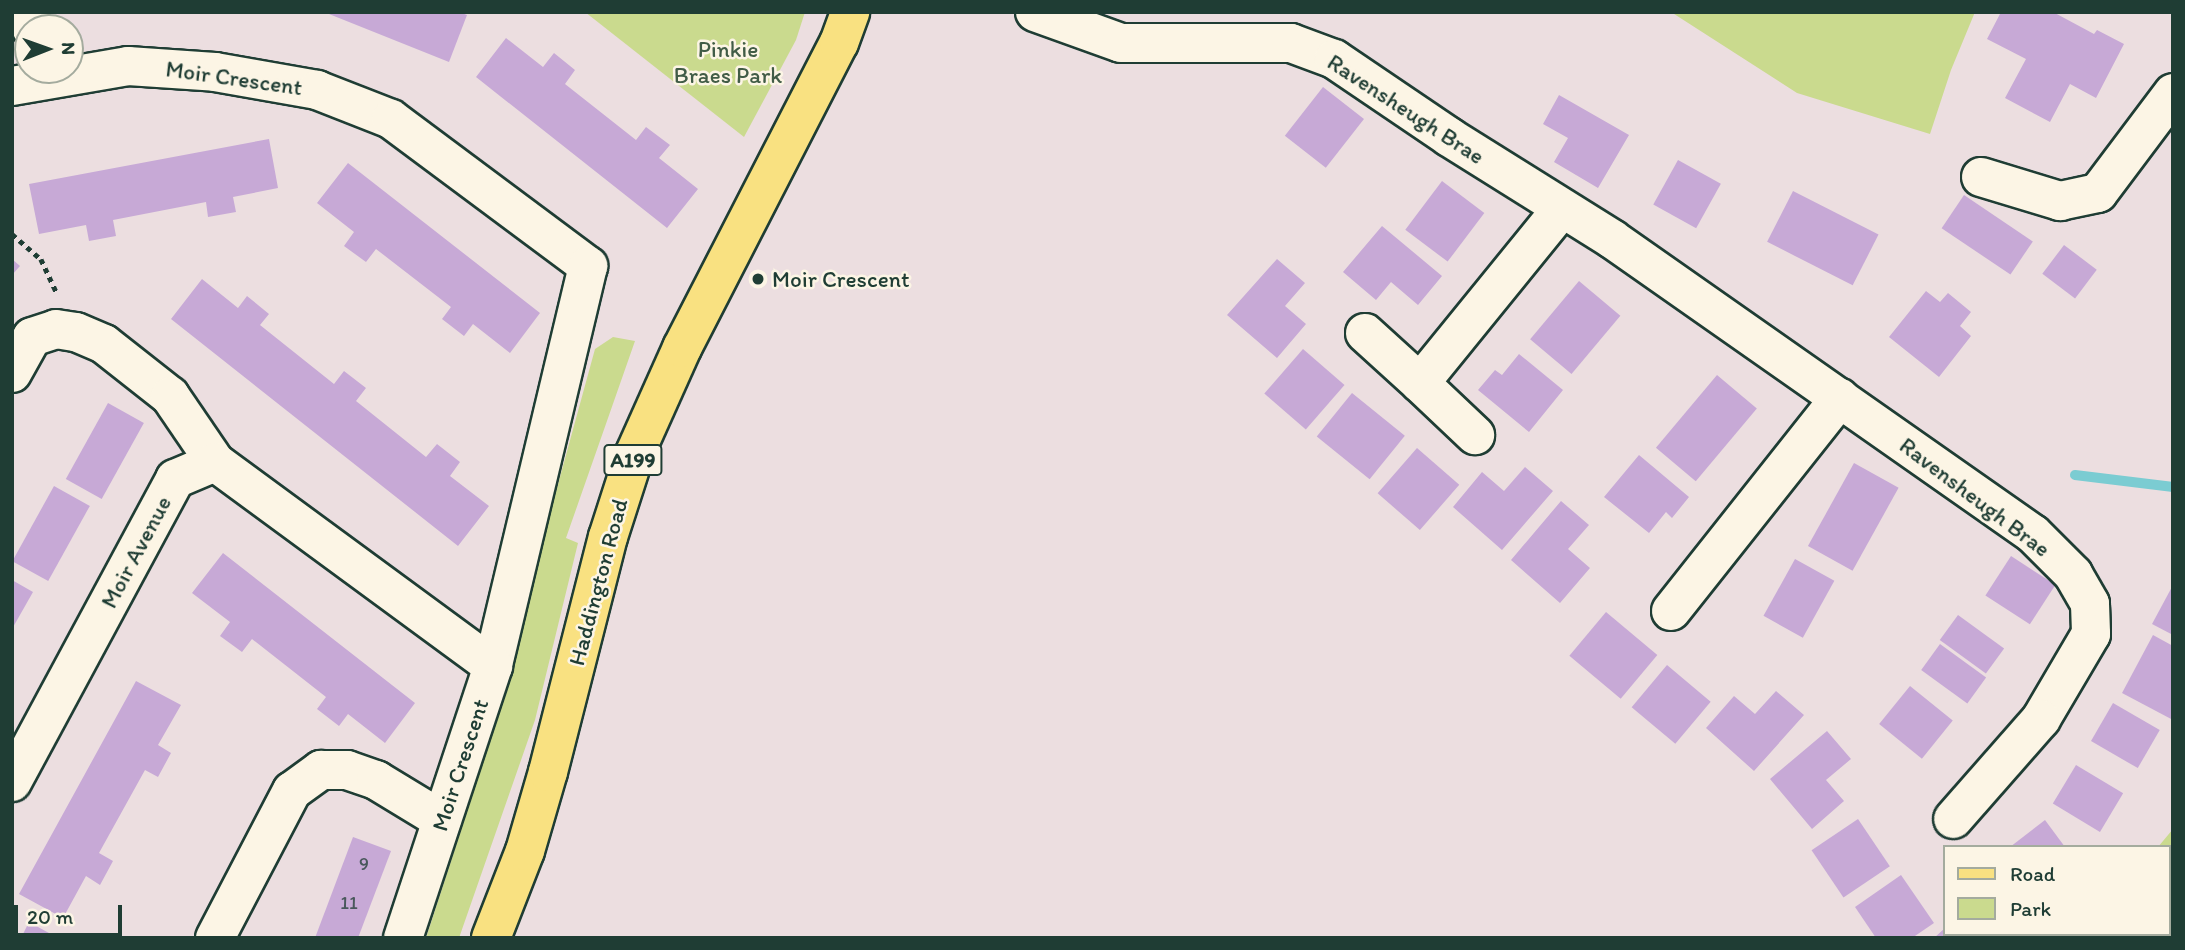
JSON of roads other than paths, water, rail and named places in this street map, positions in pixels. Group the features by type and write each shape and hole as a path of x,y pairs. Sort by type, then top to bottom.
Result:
{"main road":[{"name":"Haddington Road","path":"491,938 525,851 548,772 607,537 635,453 682,348 828,65 850,12"}],"street":[{"name":"Ravensheugh Brae","path":"1035,12 1121,43 1291,43 1334,59 1449,137 1612,239 2033,534 2073,574 2090,604 2091,634 2041,719 1953,819"},
{"name":"Moir Crescent","path":"84,72 128,66 215,72 317,90 391,119 588,266 493,666 403,938"},
{"path":"1982,177 2060,201 2098,193 2173,93"},
{"path":"1420,383 1562,208"},
{"path":"12,373 32,337 56,329 76,332 104,344 170,396 215,462 493,666"},
{"path":"1365,333 1475,435"},
{"path":"1671,611 1840,398"},
{"name":"Moir Avenue","path":"12,782 175,479 215,462"},
{"path":"215,938 292,791 321,770 347,770 376,780 442,820"}],"waterway":[{"path":"2075,475 2173,487"}],"place":[{"name":"Moir Crescent","path":"758,279"}],"park label":[{"name":"Pinkie Braes Park","path":"728,62"}]}
